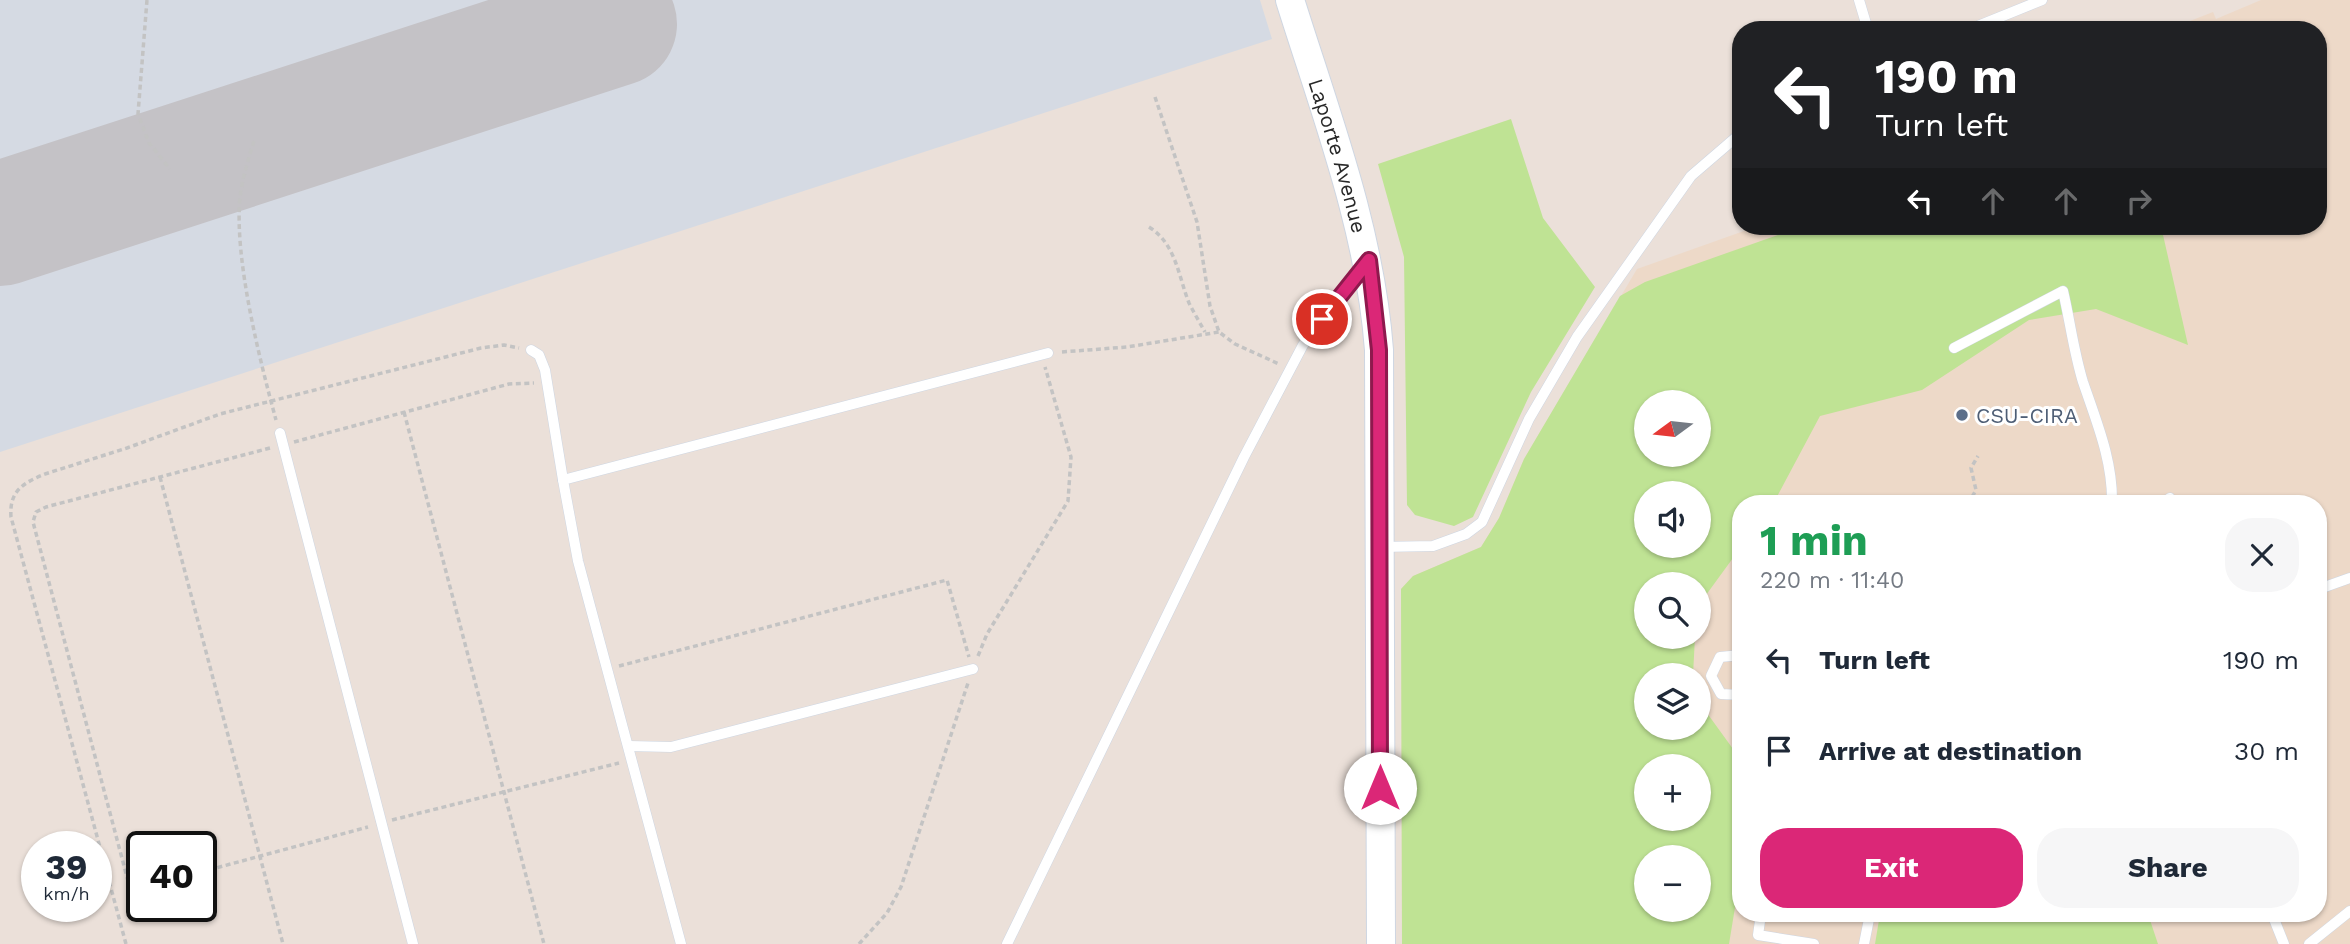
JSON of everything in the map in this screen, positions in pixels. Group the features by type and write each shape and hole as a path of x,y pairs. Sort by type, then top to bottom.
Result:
{"street":[{"name":"Laporte Avenue","path":"1290,0 1369,260 1379,350 1381,944"}],"lane":[{"path":"1859,0 1865,21"},
{"path":"1990,21 2042,0"},
{"path":"1380,547 1441,544 1466,534 1482,522 1529,419 1577,337 1691,176 1732,141"},
{"path":"1007,944 1244,457 1290,369 1334,302 1369,260"},
{"path":"1954,348 2063,291 2082,380 2101,430 2113,485 2112,495"},
{"path":"531,351 539,355 547,384 578,561 681,944"},
{"path":"563,480 1045,354"},
{"path":"280,433 413,944"},
{"path":"2327,586 2350,578"},
{"path":"1732,656 1720,657 1711,676 1721,694 1732,695"},
{"path":"629,746 671,747 973,669"},
{"path":"2309,944 2350,911"},
{"path":"1760,922 1758,935 1814,944"},
{"path":"1864,944 1868,922"},
{"path":"2275,922 2284,944"}],"path":[{"path":"147,0 138,114 149,143 170,169"},
{"path":"1155,97 1197,222 1210,306 1219,332"},
{"path":"254,141 243,176 239,222 262,368 280,433"},
{"path":"1149,227 1165,239 1205,332"},
{"path":"859,944 887,913 901,887 987,634 1068,501 1071,457 1045,354 1127,347 1205,332 1219,332 1255,354 1290,369"},
{"path":"126,944 11,517 12,498 27,481 45,474 271,400 481,348 504,345 531,351"},
{"path":"126,873 33,522 36,512 46,507 509,384 547,384"},
{"path":"404,412 544,944"},
{"path":"1973,495 1976,490 1971,468 1978,456"},
{"path":"160,477 283,944"},
{"path":"608,668 947,580 973,669"},
{"path":"217,868 503,791 633,761"}],"shaded area":[{"path":"0,0 1260,0 1272,39 0,452"},
{"path":"2261,0 2350,0 2350,944 1402,944 1401,589 1413,576 1481,547 1499,518 1524,459 1637,269 1733,235 2327,235 2327,21 2190,21 2213,12 2216,19"}],"green space":[{"path":"1511,119 1543,218 1595,287 1531,392 1473,517 1454,526 1415,515 1407,505 1404,257 1378,164"},
{"path":"1778,235 2163,235 2188,345 2096,309 2029,320 1922,390 1820,416 1778,495 1732,495 1732,559 1711,588 1711,572 1634,572 1634,649 1694,649 1694,663 1634,663 1634,740 1711,740 1711,719 1732,748 1733,922 1729,944 1402,944 1401,589 1413,576 1481,547 1499,518 1524,459 1620,296 1645,282"},
{"path":"1879,922 2151,922 2158,944 1875,944"}],"taxiway":[{"path":"608,0 615,24"}],"runway":[{"path":"0,224 615,24"}],"place":[{"name":"CSU-CIRA","path":"1962,415"}],"route":[{"path":"1322,319 1349,281 1369,260 1379,350 1380,788"}]}
